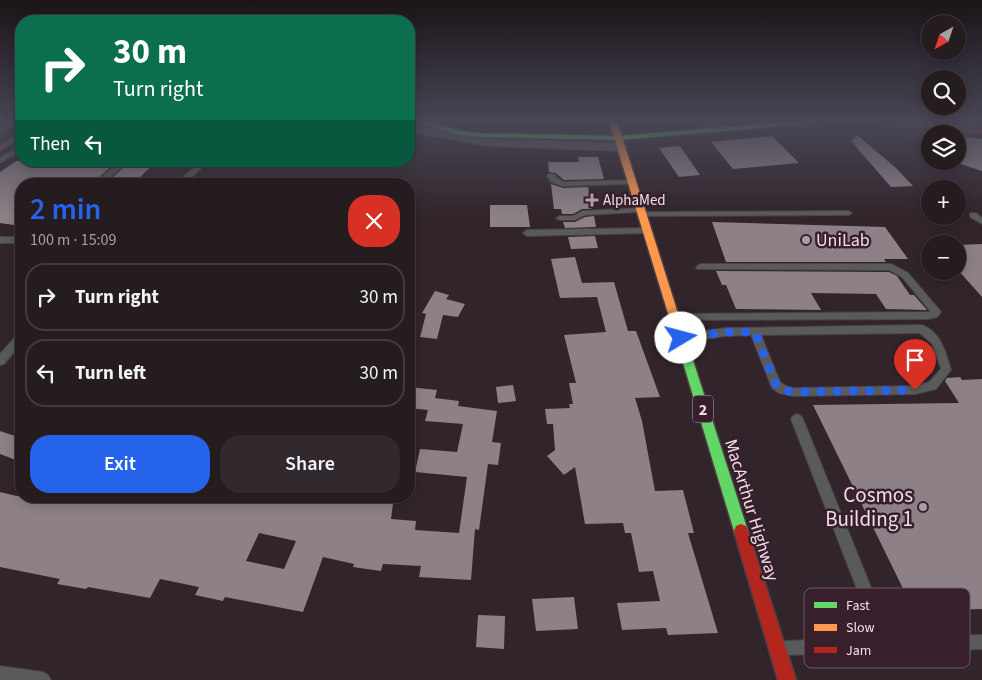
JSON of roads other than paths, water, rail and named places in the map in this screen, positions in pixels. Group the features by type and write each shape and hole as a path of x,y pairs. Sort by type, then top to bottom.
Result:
{"main road":[{"name":"MacArthur Highway","path":"622,153 787,680"}],"lane":[{"path":"0,161 12,153"},
{"path":"105,178 118,167"},
{"path":"187,178 198,167"},
{"path":"551,176 554,180 563,184 632,182"},
{"path":"560,218 575,218 583,212 848,213"},
{"path":"973,215 982,222"},
{"path":"527,232 648,231"},
{"path":"0,240 15,240"},
{"path":"674,318 928,316 934,315 936,312 905,275 891,267 700,268"},
{"path":"681,338 726,332 922,329 932,334 940,350 946,370 932,386 915,390 793,392 783,390 776,385 755,332"},
{"path":"0,361 15,345"},
{"path":"797,419 864,588"},
{"path":"777,649 804,648"},
{"path":"0,674 43,680"}],"place":[{"name":"AlphaMed","path":"592,200"},
{"name":"UniLab","path":"806,240"},
{"name":"Cosmos Building 1","path":"923,507"}]}
